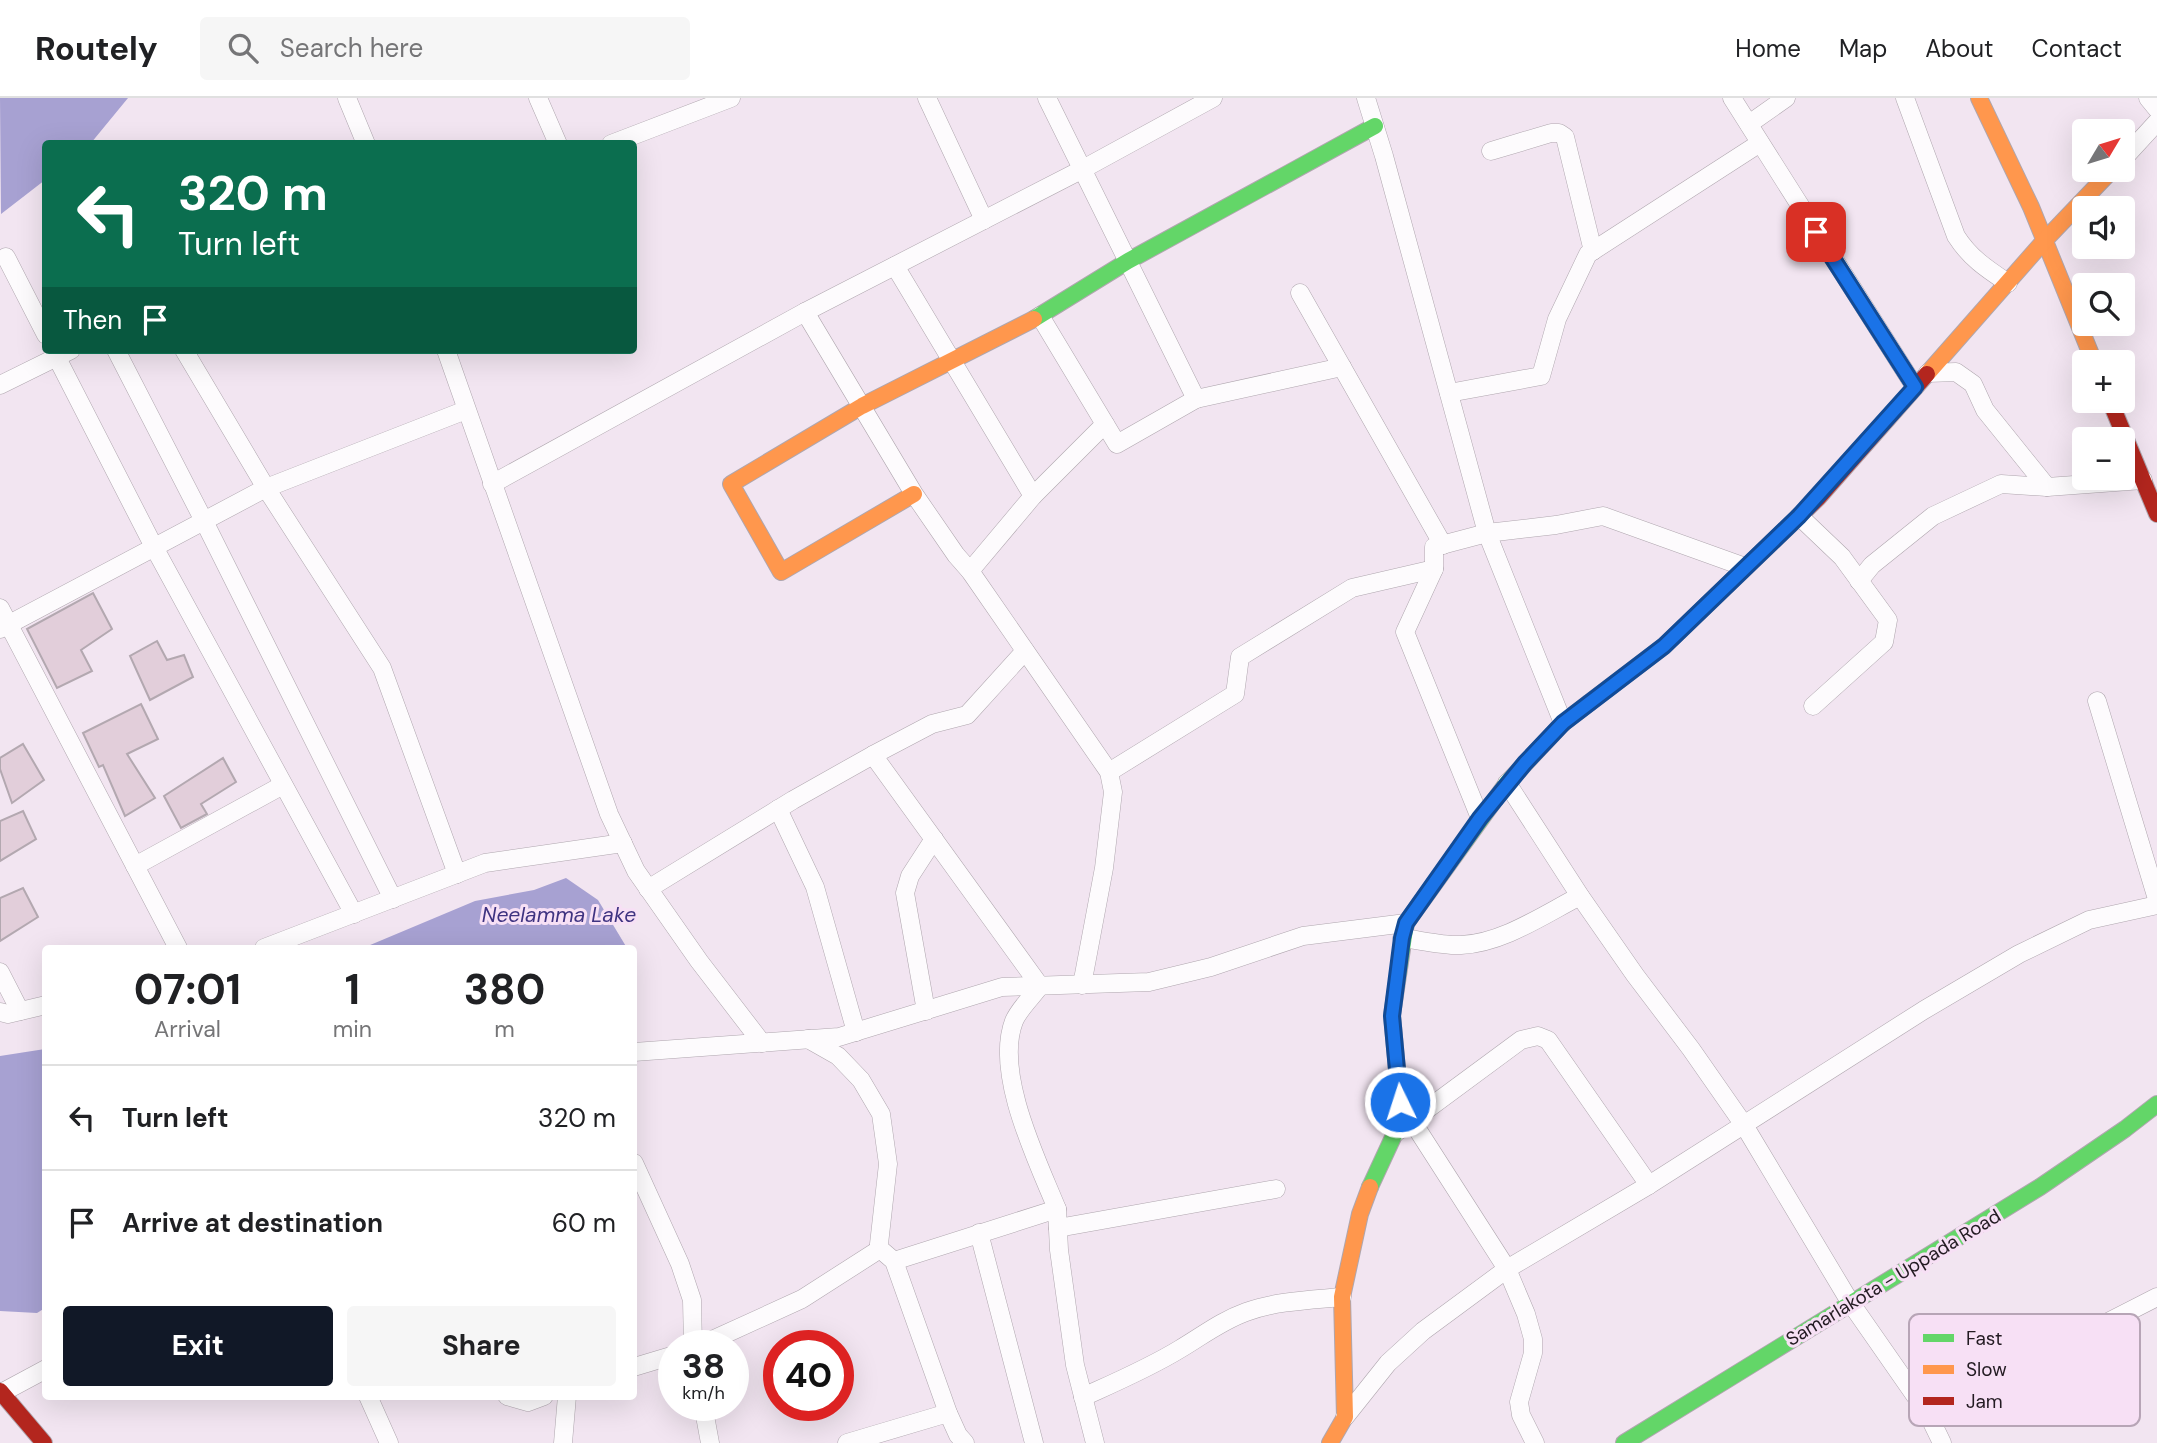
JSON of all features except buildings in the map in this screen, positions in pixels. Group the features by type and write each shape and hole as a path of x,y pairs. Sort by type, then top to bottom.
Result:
{"street":[{"path":"347,98 364,140"},
{"path":"538,98 556,140"},
{"path":"621,140 731,98"},
{"path":"927,98 984,220"},
{"path":"1047,98 1196,399"},
{"path":"492,484 805,312 1083,169 1213,98"},
{"path":"1366,98 1487,533 1563,723"},
{"path":"1732,98 1915,387"},
{"path":"1749,124 1786,98"},
{"path":"1905,98 1956,236 1966,252 1977,262 2008,283"},
{"path":"1979,98 2031,207 2089,350"},
{"path":"2148,98 2157,109"},
{"path":"2135,146 2157,122"},
{"path":"914,494 781,572 731,484 862,406 1040,316 1128,261 1375,127"},
{"path":"1491,152 1551,133 1559,133 1565,137 1593,251"},
{"path":"1449,393 1541,376 1557,319 1588,254 1760,143"},
{"path":"1345,1417 1342,1297 1360,1214 1373,1178 1395,1133 1400,1102 1392,1016 1404,930 1507,783 1563,723 1664,646 1799,516 2101,182"},
{"path":"6,257 42,327"},
{"path":"895,266 1033,496"},
{"path":"1300,293 1443,545"},
{"path":"805,312 914,494 1109,772 1113,792 1104,868 1082,985"},
{"path":"1040,316 1117,444 1196,399 1342,367"},
{"path":"0,385 56,354"},
{"path":"61,354 154,547 354,914"},
{"path":"118,354 393,899"},
{"path":"186,354 266,488 382,668 457,874"},
{"path":"447,354 609,814 636,871 648,889 762,1043"},
{"path":"1928,373 1956,372 1972,384 1985,410 2047,486"},
{"path":"4,627 266,488 466,410"},
{"path":"2115,413 2157,514"},
{"path":"970,571 1033,496 1105,424"},
{"path":"1859,581 1872,565 1933,516 2001,484 2047,486 2143,480"},
{"path":"1480,818 1405,632 1434,569 1434,547 1487,533 1603,516 1745,567"},
{"path":"1799,516 1842,557 1888,620 1884,642 1813,706"},
{"path":"1109,772 1235,694 1240,657 1352,589 1434,569"},
{"path":"0,608 4,627 176,945"},
{"path":"648,889 778,809 873,755 932,724 967,715 1025,651"},
{"path":"2097,701 2157,899"},
{"path":"873,755 1040,986"},
{"path":"1507,783 1580,896 1744,1125 1850,1302 1909,1387"},
{"path":"135,866 283,785"},
{"path":"778,809 815,887 856,1032"},
{"path":"926,1011 905,893 910,876 934,839"},
{"path":"272,945 485,863 623,844"},
{"path":"637,1052 839,1037 1002,987 1149,982 1211,967 1303,936 1404,930 1459,946 1486,941 1580,896"},
{"path":"1330,1443 1366,1388 1397,1355 1423,1331 1507,1269 1649,1185 1924,1010 2019,954 2089,920 2157,905"},
{"path":"0,972 20,1011"},
{"path":"1040,986 1014,1020 1009,1054 1014,1092 1032,1149 1057,1209 1075,1365 1095,1443"},
{"path":"0,1012 8,1014 42,1006"},
{"path":"1395,1133 1521,1040 1538,1036 1548,1040 1649,1185"},
{"path":"808,1039 838,1056 861,1080 881,1114 888,1164 880,1228 887,1255 948,1413 958,1435 965,1443"},
{"name":"Samarlakota - Uppada Road","path":"1624,1443 2040,1186 2125,1129 2157,1104"},
{"path":"1412,1121 1507,1269 1526,1314 1533,1339 1531,1367 1519,1402 1521,1415 1535,1443"},
{"path":"637,1170 680,1264 692,1300 693,1330"},
{"path":"1058,1228 1276,1189"},
{"path":"734,1330 887,1255 979,1233 1057,1209"},
{"path":"979,1233 1034,1443"},
{"path":"1083,1397 1138,1372 1181,1349 1214,1326 1247,1312 1287,1302 1342,1297"},
{"path":"2124,1314 2157,1297"},
{"path":"637,1366 658,1360"},
{"path":"42,1371 1,1392 44,1443"},
{"path":"370,1400 388,1443"},
{"path":"563,1443 566,1400"},
{"path":"847,1443 948,1413"},
{"path":"706,1421 710,1443"},
{"path":"1934,1426 1942,1443"}],"water":[{"path":"0,98 128,98 93,140 42,140 42,182 1,214"},
{"name":"Neelamma Lake","path":"566,878 598,900 625,945 370,945 475,901 534,890"},
{"path":"42,1049 42,1310 37,1313 0,1311 0,1056"}],"traffic: fast":[{"path":"1034,319 1128,261 1375,126"},
{"path":"1370,1187 1395,1133 1400,1102 1392,1015 1406,923 1507,783 1563,723 1589,703"},
{"path":"1624,1443 2040,1187 2157,1104"}],"traffic: slow":[{"path":"1979,98 2031,207 2089,350"},
{"path":"1927,374 2044,241 2101,182"},
{"path":"914,494 781,572 731,484 862,406 1034,319"},
{"path":"1330,1443 1345,1417 1342,1297 1360,1214 1370,1187"}],"traffic: jam":[{"path":"1589,703 1664,646 1818,498 1927,374"},
{"path":"2115,413 2157,514"},
{"path":"0,1391 44,1443"}],"route":[{"path":"1400,1102 1392,1016 1406,923 1480,818 1507,783 1563,723 1664,646 1818,498 1915,387 1816,232"}]}
